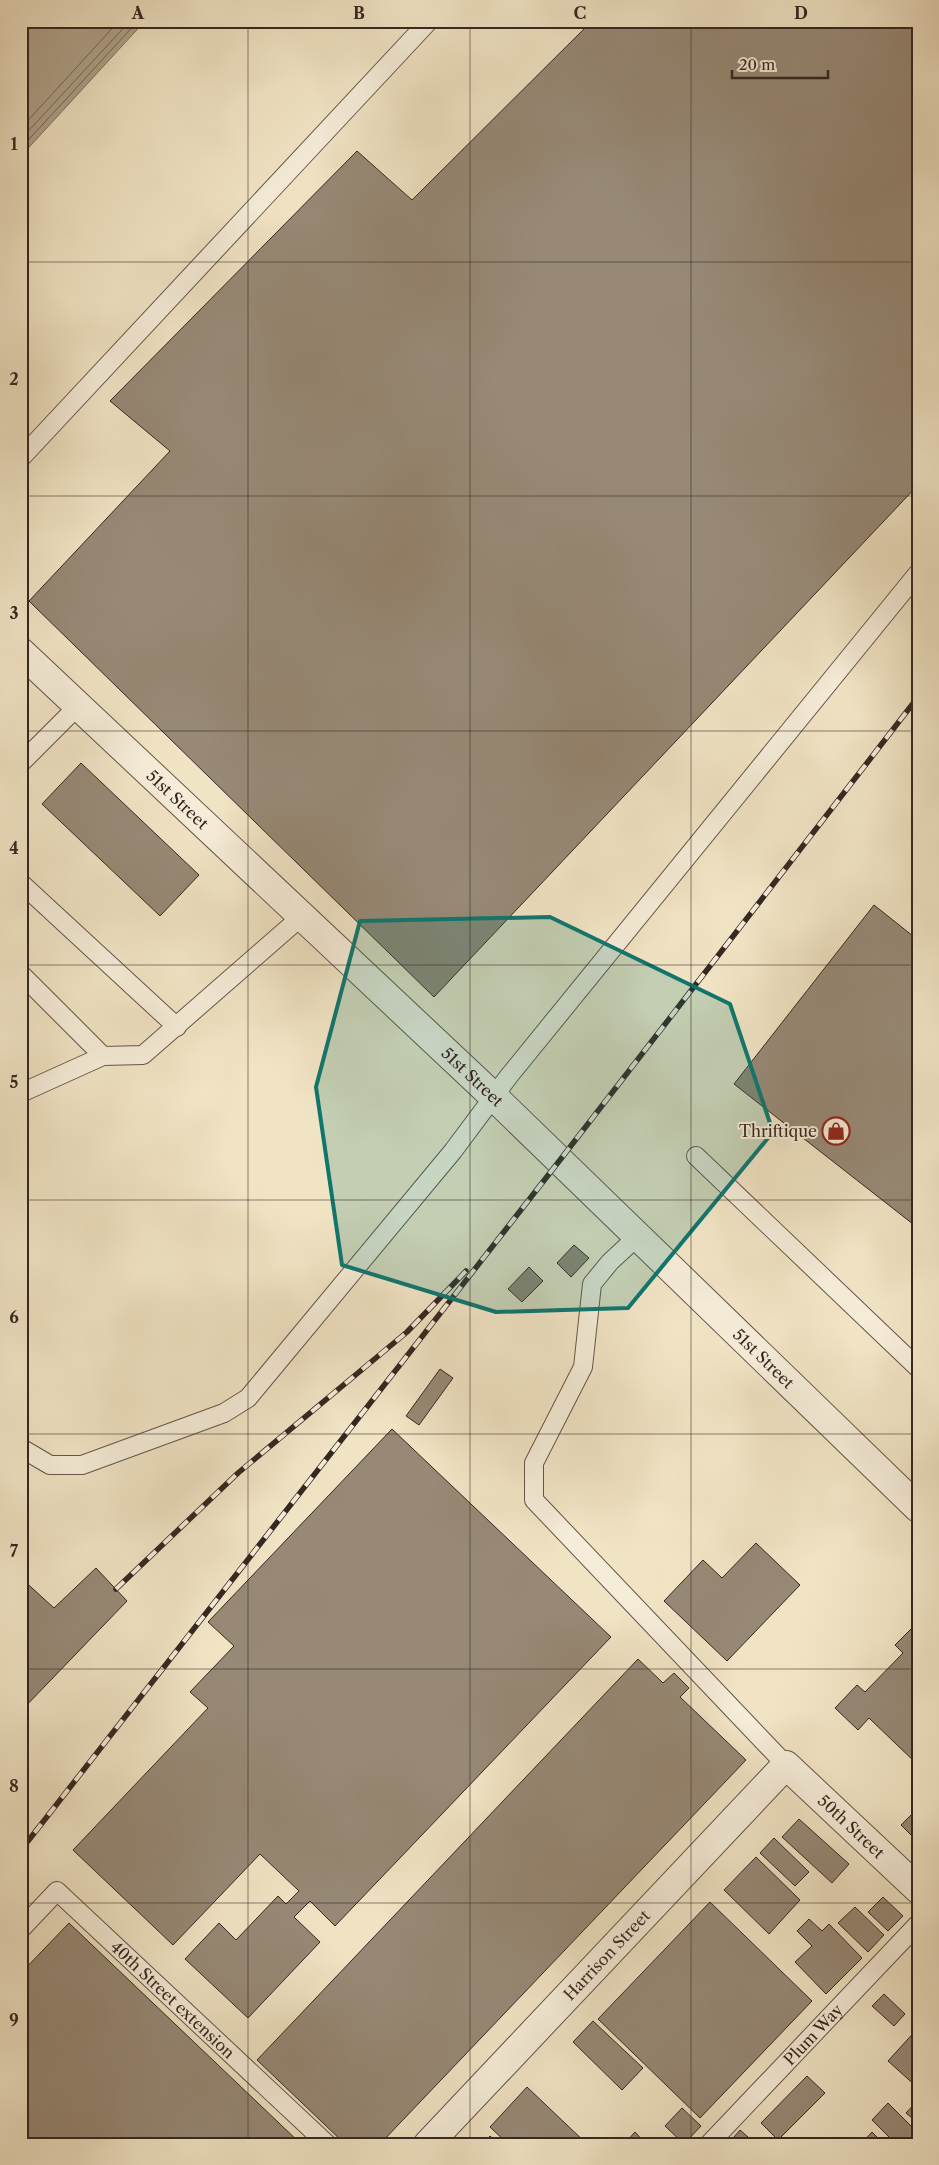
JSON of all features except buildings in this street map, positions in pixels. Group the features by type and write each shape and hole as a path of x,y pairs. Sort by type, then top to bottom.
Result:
{"street":[{"name":"51st Street","path":"21,652 493,1096 918,1508"},
{"name":"50th Street","path":"786,1765 918,1889"},
{"name":"Harrison Street","path":"428,2144 786,1765"}],"lane":[{"path":"21,458 429,21"},
{"path":"21,1448 50,1464 82,1465 224,1413 248,1398 452,1151 493,1096 918,573"},
{"path":"21,763 78,706"},
{"path":"21,883 176,1027"},
{"path":"21,1093 103,1056 143,1055 302,917"},
{"path":"21,974 103,1056"},
{"path":"696,1156 918,1368"},
{"path":"638,1236 610,1262 592,1284 583,1367 534,1464 534,1500 786,1765"},
{"name":"40th Street extension","path":"21,1929 57,1891 327,2144"},
{"name":"Plum Way","path":"709,2144 918,1924"}],"highlighted area":[{"path":"550,917 730,1004 773,1132 628,1308 496,1312 342,1265 316,1087 360,921"}],"water":[{"path":"21,21 145,21 21,156"}],"railway":[{"path":"21,1850 560,1160 918,697"},
{"path":"116,1589 238,1473 407,1332 466,1271"}],"place":[{"name":"Thriftique","path":"836,1131"}]}
